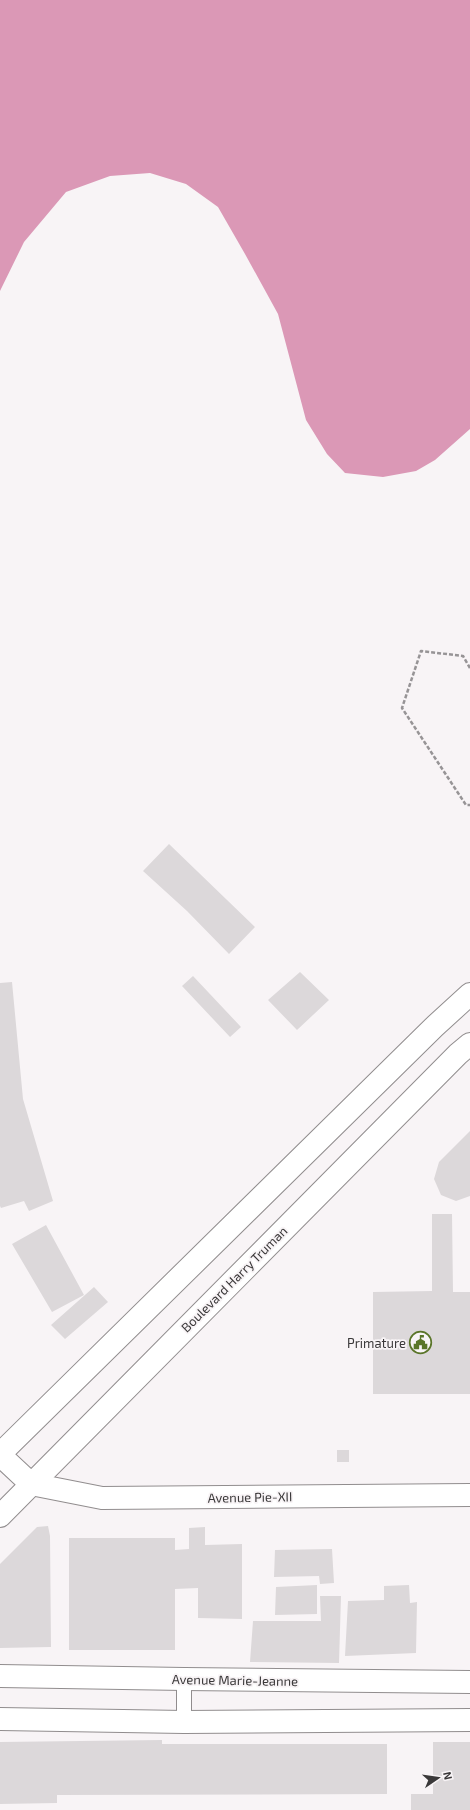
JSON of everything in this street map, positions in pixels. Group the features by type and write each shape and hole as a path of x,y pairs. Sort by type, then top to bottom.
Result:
{"main road":[{"path":"32,1484 0,1455 434,1027 470,994"},
{"name":"Boulevard Harry Truman","path":"0,1516 470,1044"},
{"name":"Avenue Pie-XII","path":"32,1484 102,1498 470,1495"},
{"name":"Avenue Marie-Jeanne","path":"0,1676 184,1680 470,1682"},
{"path":"0,1719 184,1722 470,1720"}],"lane":[{"path":"184,1680 184,1722"}],"path":[{"path":"470,668 463,656 421,651 402,708 466,805 470,805"}],"shaded area":[{"path":"0,0 470,0 470,429 435,460 416,471 383,477 345,473 327,454 306,420 278,314 218,207 186,184 150,173 110,176 66,192 24,242 0,291"}],"building":[{"path":"169,844 255,927 229,954 187,911 143,871"},
{"path":"300,972 329,1000 297,1030 268,1000"},
{"path":"193,976 241,1027 230,1037 182,986"},
{"path":"12,982 23,1099 53,1201 29,1211 24,1201 1,1208 0,1206 0,983"},
{"path":"470,1131 470,1196 456,1201 441,1195 434,1179 439,1162"},
{"name":"Primature","path":"432,1214 452,1214 453,1292 470,1292 470,1394 373,1394 373,1292 432,1291"},
{"path":"46,1225 84,1295 52,1312 12,1244"},
{"path":"94,1287 108,1302 65,1339 51,1325"},
{"path":"337,1450 349,1450 349,1462 337,1462"},
{"path":"48,1526 50,1536 51,1647 0,1648 0,1564 37,1527"},
{"path":"205,1527 205,1545 242,1544 242,1619 198,1618 198,1588 175,1589 175,1650 69,1650 69,1538 175,1538 175,1550 189,1549 189,1528"},
{"path":"332,1549 334,1583 320,1584 319,1576 274,1577 275,1550"},
{"path":"317,1585 317,1614 275,1615 276,1587"},
{"path":"409,1585 410,1603 417,1602 416,1653 345,1656 348,1601 384,1600 384,1586"},
{"path":"320,1596 341,1596 339,1663 250,1662 253,1621 321,1621"},
{"path":"162,1740 162,1744 387,1744 387,1794 57,1795 57,1803 0,1804 0,1742"},
{"path":"433,1742 470,1742 470,1810 411,1810 411,1794 433,1794"}],"place":[{"name":"Primature","path":"421,1343"}]}
